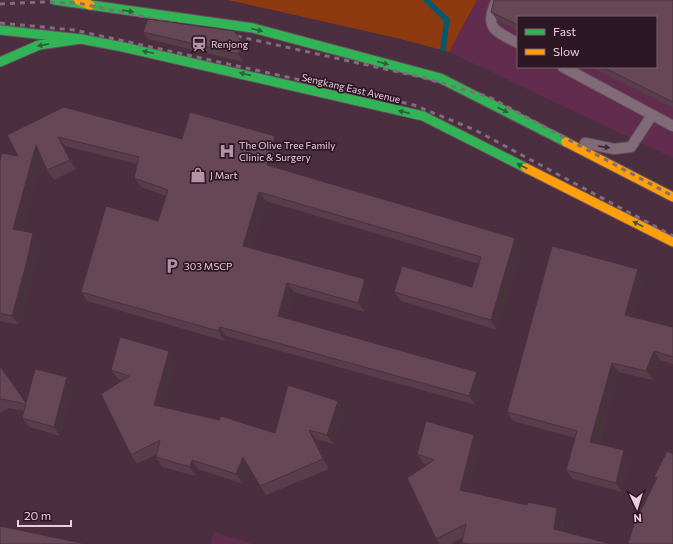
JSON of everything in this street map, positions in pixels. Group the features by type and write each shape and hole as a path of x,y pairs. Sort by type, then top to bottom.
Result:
{"main road":[{"path":"55,0 253,28 440,78 673,197"},
{"path":"78,0 90,5"},
{"name":"Sengkang East Avenue","path":"0,30 82,39 173,57 423,116 673,242"},
{"path":"0,62 39,46 82,39"}],"lane":[{"path":"497,0 491,13 492,25 495,31 517,42"},
{"path":"565,68 673,126"},
{"path":"552,136 614,149 631,147 652,115"}],"shaded area":[{"path":"228,0 477,0 449,52 401,39"},
{"path":"477,0 673,0 673,158 449,52"},
{"path":"214,532 254,544 210,544"}],"building":[{"path":"494,0 673,0 673,102 605,68 657,68 657,16 517,16 517,25 491,12"},
{"path":"148,19 234,31 240,39 241,49 238,54 143,32"},
{"path":"64,107 182,139 190,112 275,136 267,165 515,238 491,320 394,292 402,266 472,287 481,257 259,192 243,246 365,279 358,303 287,283 278,316 477,372 469,396 220,327 218,331 81,292 106,206 158,221 168,190 134,178 139,157 58,137 70,160 47,170 36,145 13,229 33,233 27,261 12,316 0,313 0,160 2,153 18,156 7,135"},
{"path":"552,246 638,269 625,315 673,327 673,357 654,351 646,371 612,363 590,442 624,450 616,483 566,470 577,431 507,412"},
{"path":"120,337 169,351 154,405 219,420 221,416 275,433 288,385 338,401 327,435 309,430 323,459 260,486 243,457 236,474 192,460 190,467 156,457 160,440 131,455 101,394 129,376 111,370"},
{"path":"0,366 26,403 35,369 67,377 54,427 22,418 26,404 2,399 0,400"},
{"path":"426,421 474,435 460,490 527,505 528,502 557,508 554,529 611,544 469,544 462,542 466,524 436,539 407,478 434,460 417,454"},
{"path":"667,451 673,454 673,544 628,544 634,524 657,478 654,477"},
{"path":"0,526 86,544 0,544"}],"waterway":[{"path":"426,0 447,20 443,49"}],"railway":[{"path":"0,4 43,2 78,3 184,25"},
{"path":"0,23 74,30 414,105 475,130 673,236"},
{"path":"227,34 421,77 489,97 673,196"}],"traffic: fast":[{"path":"55,0 253,28 440,78 566,142"},
{"path":"0,30 81,39 123,47 423,116 526,168"},
{"path":"0,62 39,45 81,39"}],"traffic: slow":[{"path":"78,0 90,5"},
{"path":"566,142 673,197"},
{"path":"526,168 673,242"}],"place":[{"name":"Renjong","path":"199,44"},
{"name":"The Olive Tree Family Clinic & Surgery","path":"227,151"},
{"name":"J Mart","path":"198,175"},
{"name":"303 MSCP","path":"172,266"}]}
